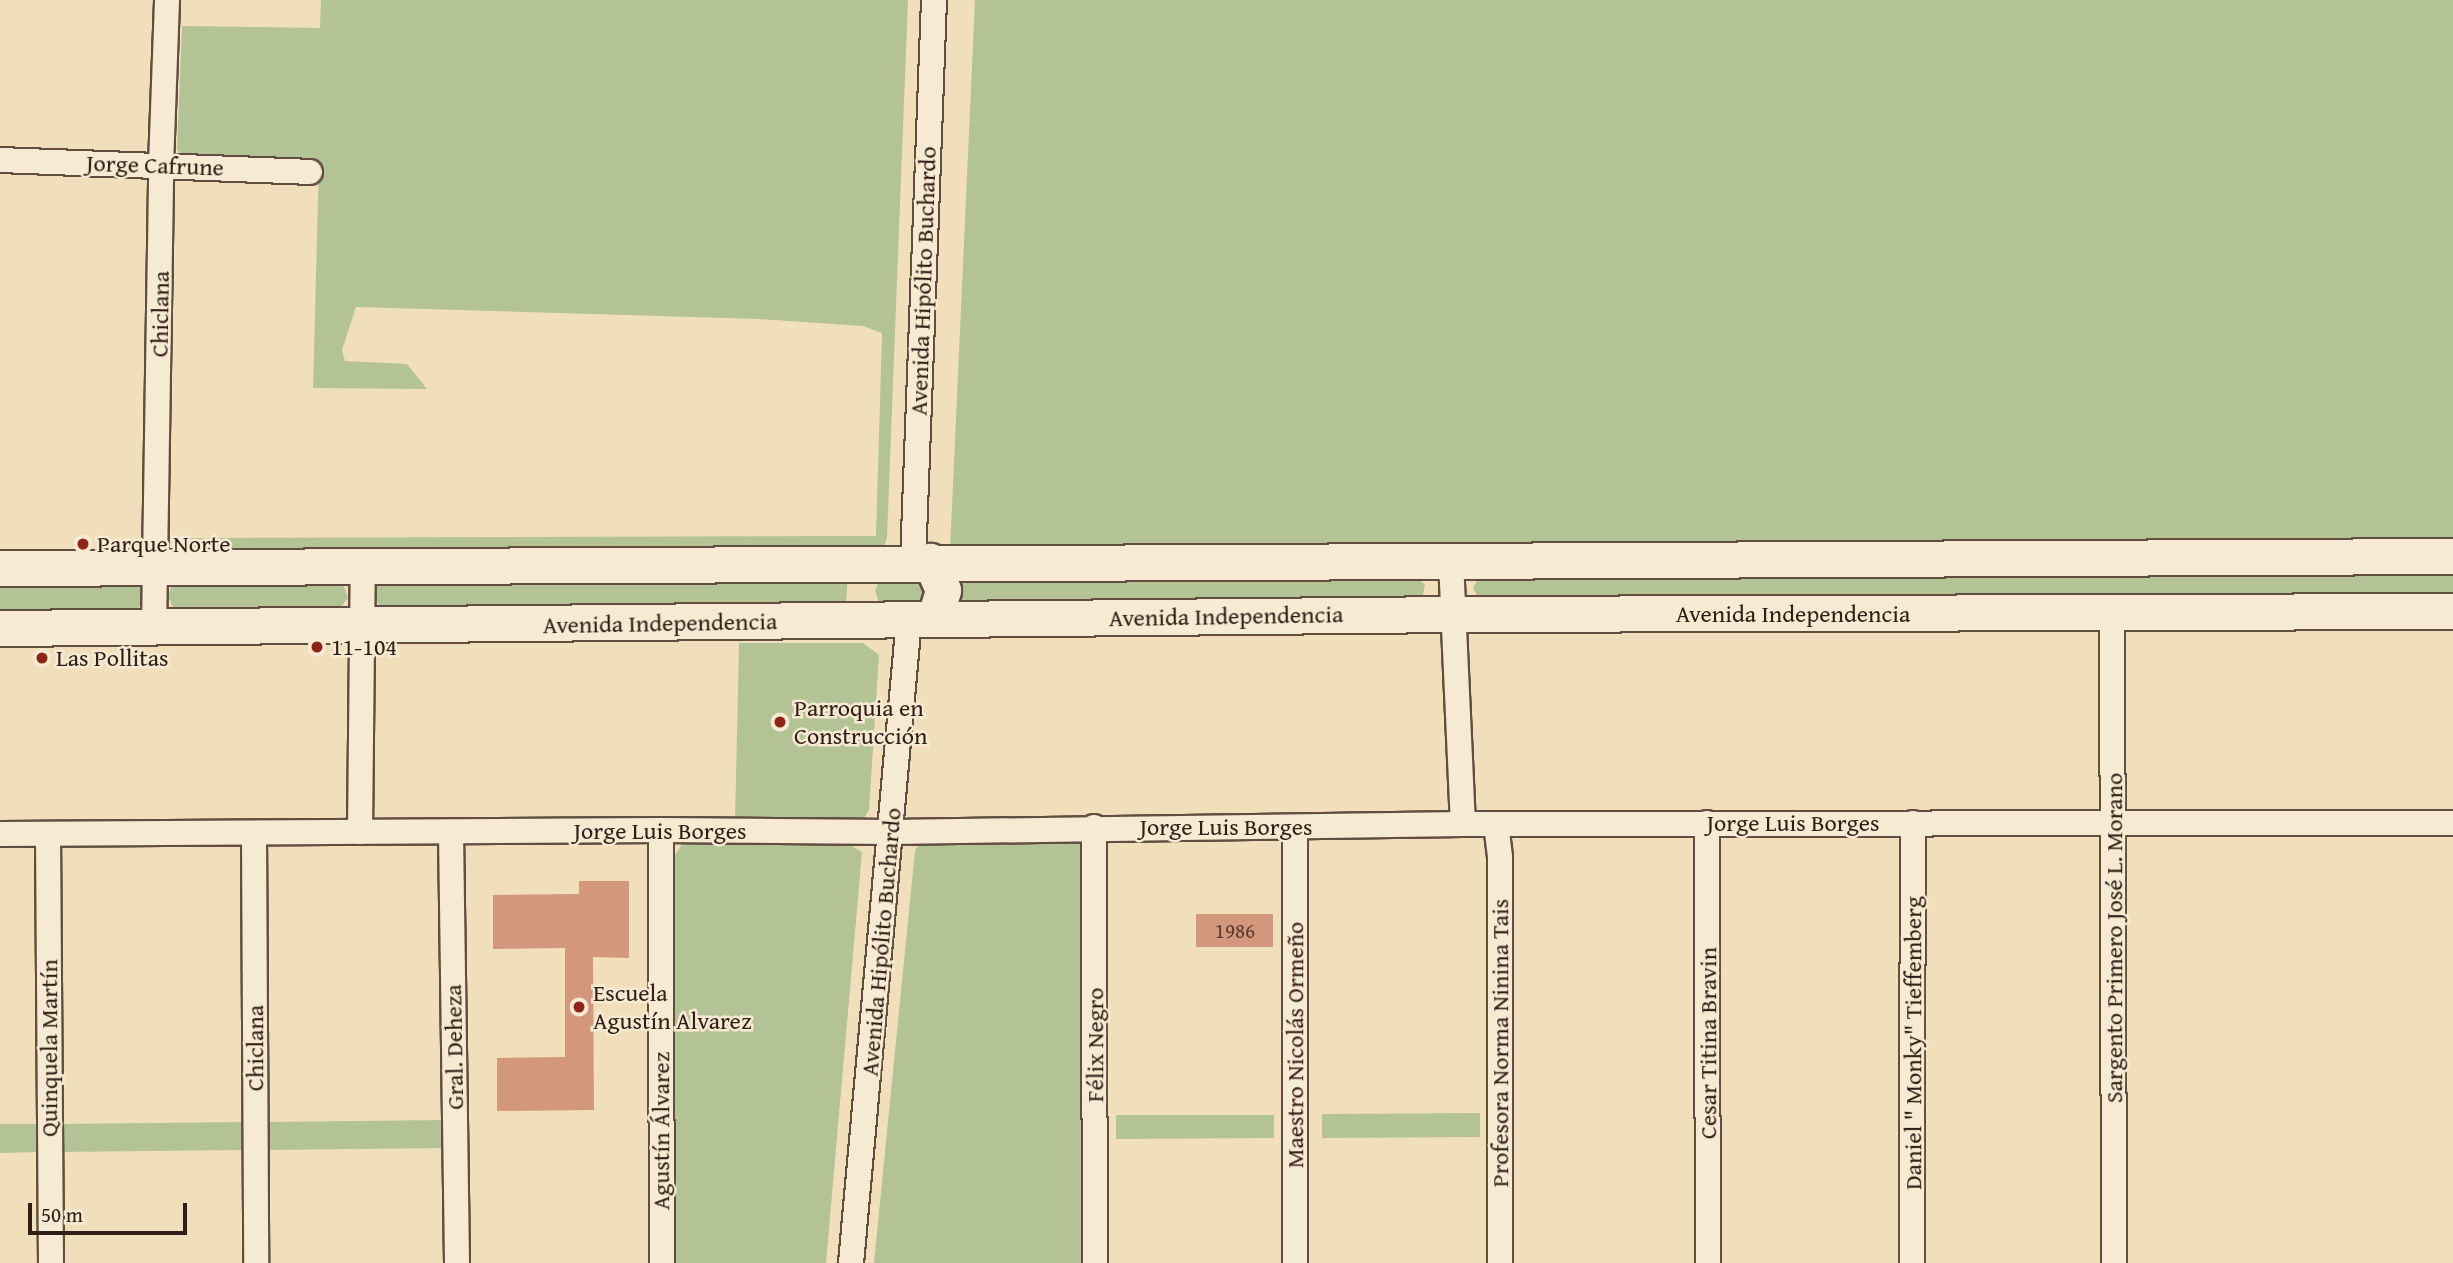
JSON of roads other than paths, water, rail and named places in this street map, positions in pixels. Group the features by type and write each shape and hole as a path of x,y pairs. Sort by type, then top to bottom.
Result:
{"main road":[{"path":"0,568 157,565 2453,556"},
{"path":"872,620 862,600 862,587 874,562"},
{"path":"919,620 937,610 943,590 941,580 921,562"},
{"name":"Avenida Independencia","path":"0,628 1453,614 2453,611"}],"street":[{"name":"Chiclana","path":"154,628 161,165 167,0"},
{"name":"Avenida Hipólito Buchardo","path":"921,562 934,0"},
{"name":"Jorge Cafrune","path":"0,160 310,172"},
{"path":"1451,561 1462,824"},
{"path":"360,832 363,566"},
{"name":"Sargento Primero José L. Morano","path":"2112,613 2114,1263"},
{"name":"Avenida Hipólito Buchardo","path":"851,1263 892,832 919,620"},
{"name":"Jorge Luis Borges","path":"0,834 661,830 892,832 1094,827 1295,828 1462,824 2453,822"},
{"name":"Cesar Titina Bravin","path":"1707,823 1708,1263"},
{"name":"Daniel \" Monky\" Tieffemberg","path":"1912,1263 1913,823"},
{"name":"Profesora Norma Ninina Tais","path":"1496,824 1500,857 1500,1263"},
{"name":"Félix Negro","path":"1094,827 1095,1263"},
{"name":"Maestro Nicolás Ormeño","path":"1295,828 1295,1263"},
{"name":"Agustín Álvarez","path":"661,830 662,1263"},
{"name":"Gral. Deheza","path":"451,832 457,1263"},
{"name":"Chiclana","path":"254,833 256,1263"},
{"name":"Quinquela Martín","path":"48,834 51,1263"}],"place":[{"name":"Parque Norte","path":"83,544"},
{"name":"11-104","path":"317,647"},
{"name":"Las Pollitas","path":"42,658"},
{"name":"Parroquia en Construcción","path":"780,722"},
{"name":"Escuela Agustín Alvarez","path":"579,1007"}]}
